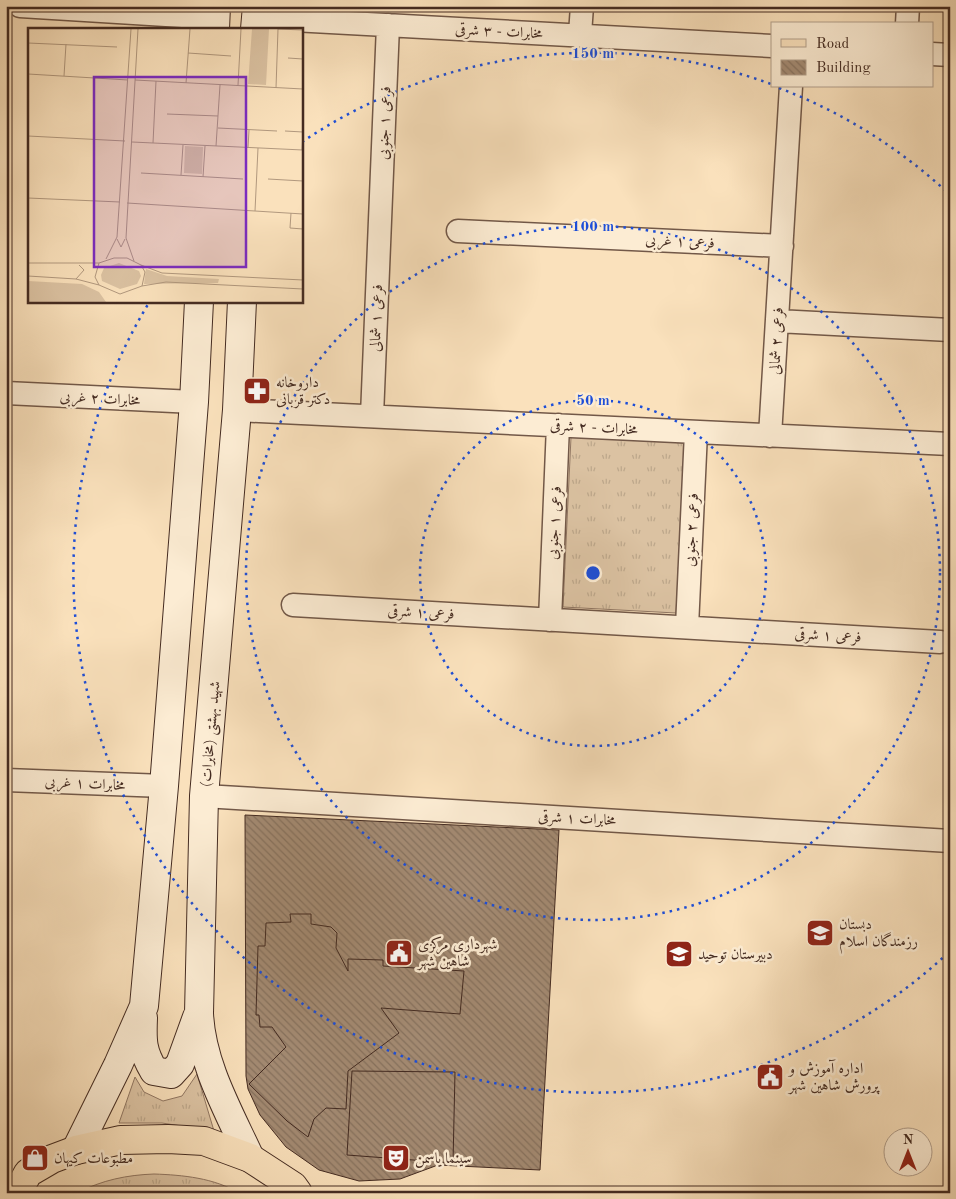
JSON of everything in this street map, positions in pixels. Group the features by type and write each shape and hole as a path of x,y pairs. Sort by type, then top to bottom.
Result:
{"main road":[{"path":"199,302 194,402 142,1037 145,1057 154,1071 171,1074 180,1064 199,1012"},
{"name":"شهید بهشتی (مخابرات)","path":"242,302 238,410 204,796 199,1012 200,1033 215,1082 250,1158"},
{"path":"76,1150 118,1065 144,1006"},
{"path":"17,1181 52,1159 76,1150 121,1140 168,1139 204,1142 250,1158 301,1191"}],"street":[{"path":"20,6 215,18"},
{"path":"580,34 582,6"},
{"path":"907,22 908,6"},
{"name":"مخابرات - ۳ شرقی","path":"256,18 580,34 771,46"},
{"name":"فرعی ۱ جنوبی","path":"380,221 388,25"},
{"path":"934,54 950,55"},
{"path":"782,246 791,88"},
{"name":"فرعی ۱ شمالی","path":"372,416 380,221"},
{"name":"فرعی ۱ غربی","path":"458,231 782,246"},
{"name":"فرعی ۲ شمالی","path":"770,436 782,246"},
{"path":"777,321 950,330"},
{"name":"مخابرات ۲ غربی","path":"6,393 194,402"},
{"name":"مخابرات - ۲ شرقی","path":"238,410 950,444"},
{"name":"فرعی ۱ جنوبی","path":"550,620 558,425"},
{"name":"فرعی ۲ جنوبی","path":"687,627 696,432"},
{"name":"فرعی ۱ شرقی","path":"293,605 940,642"},
{"name":"مخابرات ۱ غربی","path":"6,780 164,786"},
{"name":"مخابرات ۱ شرقی","path":"204,796 950,841"}],"green space":[{"path":"571,437 685,443 676,613 563,607"},
{"path":"197,1074 214,1131 162,1123 119,1123 135,1077 144,1092 163,1101 182,1096"},
{"path":"154,1174 198,1178 219,1184 239,1193 77,1193 115,1179"}],"building":[{"name":"شهرداری مرکزی شاهین شهر","path":"245,815 559,830 540,1170 438,1165 400,1179 359,1181 319,1170 286,1147 260,1115 248,1089 246,1076"},
{"name":"شهرداری مرکزی شاهین شهر","path":"290,914 311,914 311,924 331,927 337,933 336,948 348,971 348,959 383,960 383,966 464,971 460,1014 381,1008 399,1033 348,1071 346,1109 326,1108 314,1119 308,1137 287,1121 249,1084 286,1047 272,1027 260,1027 259,1015 256,1015 258,946 265,946 266,923 291,922"},
{"path":"352,1071 455,1072 453,1163 347,1155"}],"place":[{"name":"داروخانه دکتر قربانی","path":"257,391"},
{"name":"دبستان رزمندگان اسلام","path":"820,933"},
{"name":"شهرداری مرکزی شاهین شهر","path":"399,953"},
{"name":"دبیرستان توحید","path":"679,954"},
{"name":"اداره آموزش و پرورش شاهین شهر","path":"770,1077"},
{"name":"مطبوعات کیهان","path":"35,1158"},
{"name":"سینما یاسمن","path":"396,1158"}]}
